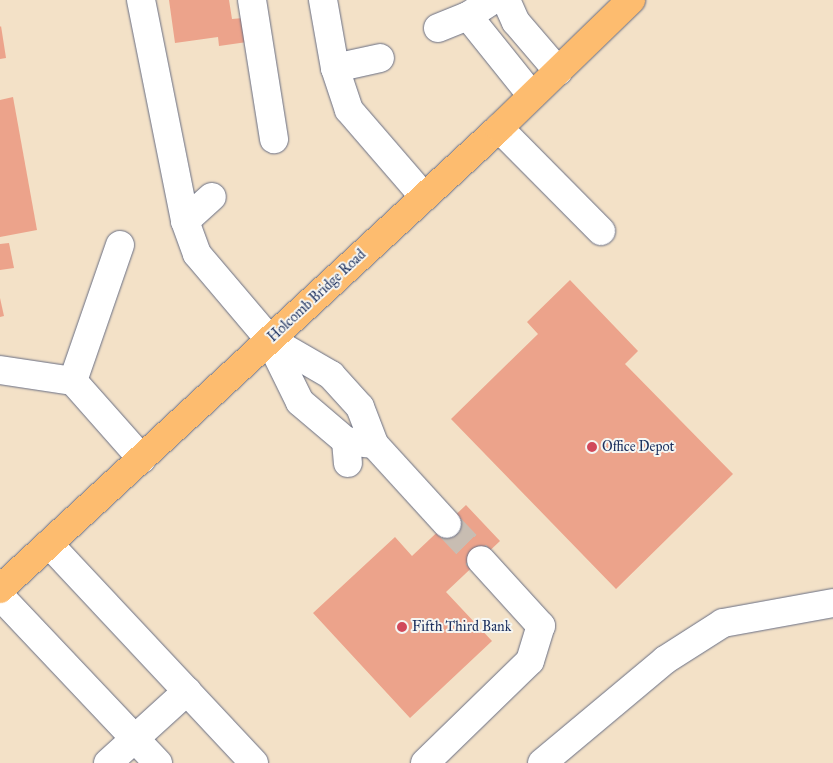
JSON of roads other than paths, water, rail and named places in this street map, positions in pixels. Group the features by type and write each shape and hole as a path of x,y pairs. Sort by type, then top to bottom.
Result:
{"main road":[{"name":"Holcomb Bridge Road","path":"0,589 499,128 632,0"}],"lane":[{"path":"140,0 185,221 197,254 270,340 300,402 347,452 374,444"},
{"path":"252,0 274,138"},
{"path":"323,0 334,68 349,110 424,197"},
{"path":"438,28 468,16 493,0"},
{"path":"506,0 516,22 558,71"},
{"path":"468,16 532,96"},
{"path":"334,68 380,58"},
{"path":"499,128 601,231"},
{"path":"185,221 212,197"},
{"path":"37,396 73,381 120,245"},
{"path":"270,340 331,375 360,406 374,444 446,524"},
{"path":"0,370 73,381 142,459"},
{"path":"49,544 254,763"},
{"path":"425,763 530,661 541,626 480,560"},
{"path":"0,596 158,763"},
{"path":"542,763 665,660 723,623 833,602"},
{"path":"108,763 187,691"}],"tunnel":[{"path":"447,524 481,560"}],"place":[{"name":"Office Depot","path":"592,447"},
{"name":"Fifth Third Bank","path":"402,627"}]}
